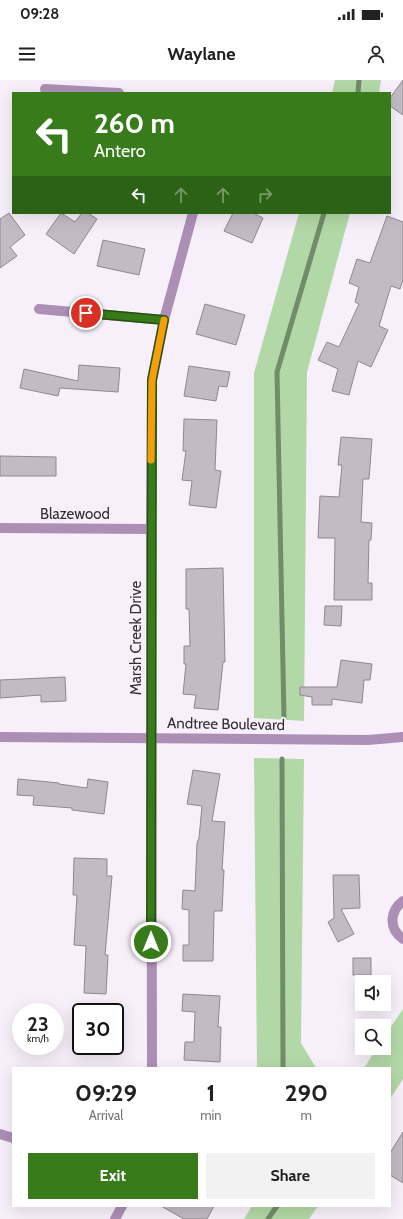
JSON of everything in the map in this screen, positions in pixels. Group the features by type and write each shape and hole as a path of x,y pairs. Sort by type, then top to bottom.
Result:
{"street":[{"path":"45,89 100,92"},
{"name":"Marsh Creek Drive","path":"152,1067 152,380 164,320 193,214"},
{"path":"39,309 164,320"},
{"name":"Blazewood","path":"0,528 151,529"},
{"name":"Andtree Boulevard","path":"0,737 368,740 403,737"},
{"path":"403,901 397,906 393,914 392,923 395,931 403,939"},
{"path":"0,1134 12,1138"},
{"path":"115,1219 121,1207"}],"green space":[{"path":"335,80 381,80 379,92 332,92"},
{"path":"299,214 350,214 307,372 304,721 254,718 254,373"},
{"path":"254,758 304,759 301,1043 315,1067 257,1067"},
{"path":"403,1009 403,1079 391,1097 391,1067 365,1067 372,1055 391,1055 391,1027"},
{"path":"251,1207 317,1207 309,1219 244,1219"}],"building":[{"path":"403,80 403,115 391,107 391,97"},
{"path":"9,213 25,235 10,247 17,256 0,268 0,219"},
{"path":"60,214 75,222 81,214 90,214 97,219 74,254 46,234"},
{"path":"232,214 255,214 263,218 252,243 224,231"},
{"path":"387,216 403,222 403,280 400,289 391,286 379,326 388,330 371,367 358,361 349,395 332,391 338,369 318,360 327,342 339,347 359,304 355,302 359,287 349,283 357,259 370,263"},
{"path":"103,240 145,249 139,275 97,266"},
{"path":"205,304 245,315 236,345 196,334"},
{"path":"79,365 120,368 118,392 60,388 58,396 20,388 24,369 78,381"},
{"path":"189,366 230,372 227,387 219,386 216,401 184,396"},
{"path":"184,419 217,420 215,470 221,471 216,508 189,505 192,481 182,480 186,451 183,451"},
{"path":"341,437 372,439 369,479 363,479 361,522 372,523 371,540 369,540 368,583 372,583 372,600 334,600 335,538 318,538 320,496 339,497 342,465 338,465"},
{"path":"0,456 56,457 56,476 0,476"},
{"path":"223,568 225,662 223,662 218,710 194,708 196,695 183,694 186,664 184,664 184,646 190,646 189,609 186,609 186,569"},
{"path":"325,606 342,606 341,626 324,625"},
{"path":"341,660 372,664 370,680 364,680 362,703 332,699 332,705 312,705 312,697 300,695 300,687 337,687"},
{"path":"65,677 66,701 41,702 41,695 0,698 0,680"},
{"path":"193,770 220,774 212,821 225,822 222,870 224,870 222,911 214,911 213,961 183,961 183,945 189,945 189,910 182,909 183,890 195,891 197,843 199,838 202,806 187,804"},
{"path":"18,779 59,783 87,788 88,779 108,782 104,814 72,810 72,808 33,805 34,796 17,795"},
{"path":"74,858 107,859 107,876 112,876 105,955 108,955 106,994 84,993 86,946 74,945 77,895 73,895"},
{"path":"333,875 359,875 360,908 341,909 354,934 338,942 328,922 334,918"},
{"path":"353,958 371,958 371,975 353,975"},
{"path":"183,994 220,996 218,1027 221,1027 220,1062 184,1060 185,1042 194,1042 195,1012 182,1011"},
{"path":"403,1132 403,1183 391,1176 391,1151"},
{"path":"163,1207 213,1207 207,1219 184,1219"}],"waterway":[{"path":"358,92 359,80"},
{"path":"284,718 277,372 324,214"},
{"path":"282,759 283,1067"},
{"path":"268,1219 276,1207"}],"slow traffic":[{"path":"151,460 152,380 164,320"}],"route":[{"path":"86,313 164,320 152,380 151,942"}]}
